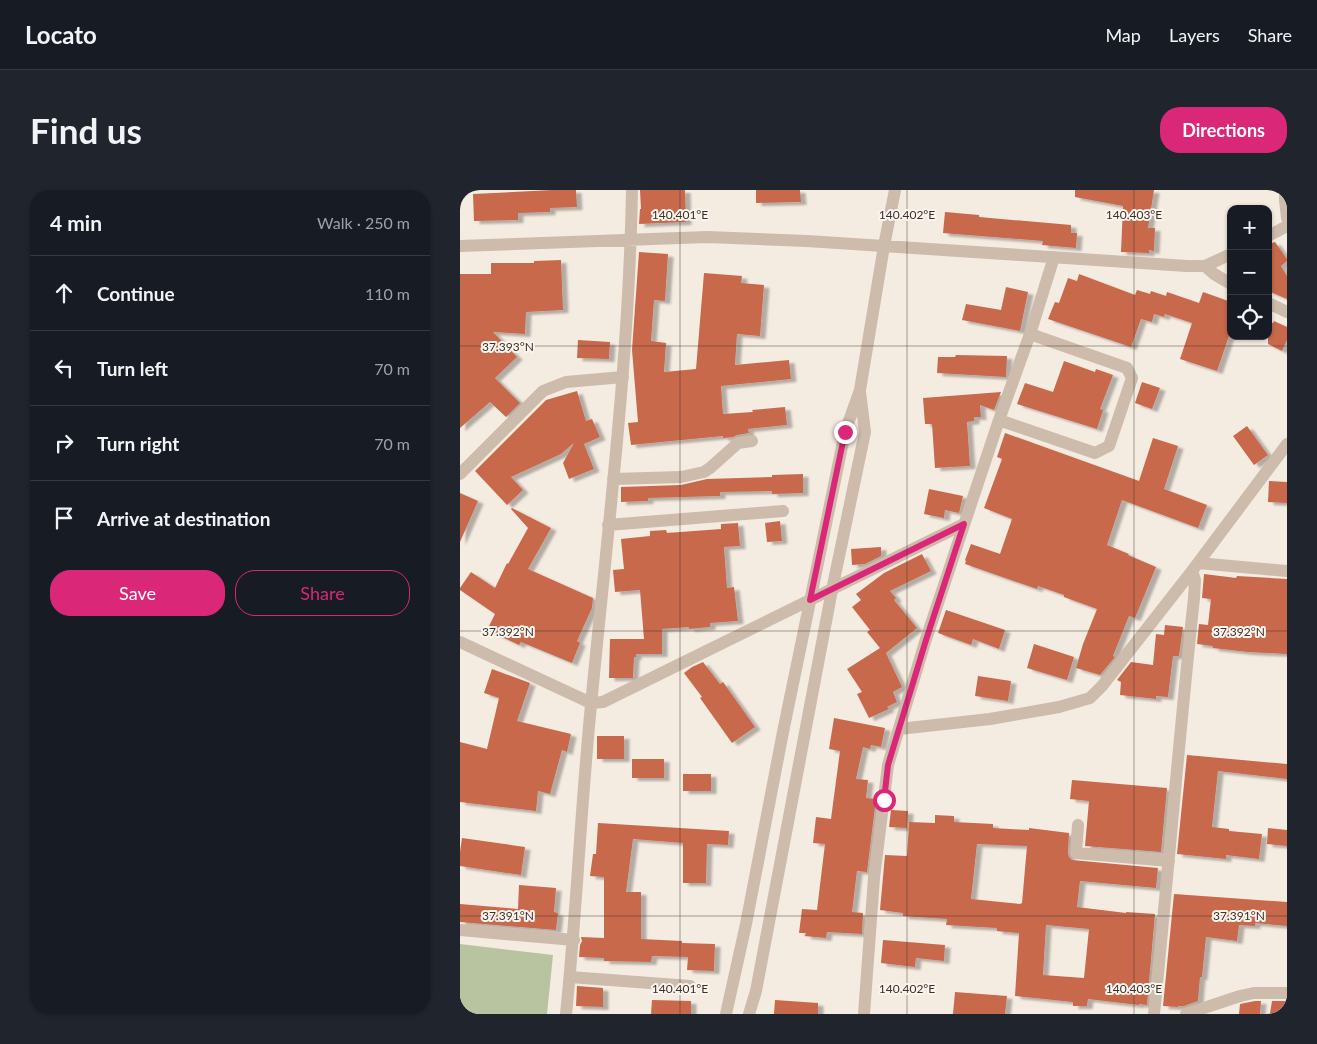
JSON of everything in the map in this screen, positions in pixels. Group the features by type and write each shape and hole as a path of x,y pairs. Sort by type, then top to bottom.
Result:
{"street":[{"path":"566,1014 574,940 591,703 623,377 632,190"},
{"path":"726,1014 746,924 845,432 860,390 884,246 896,190"},
{"path":"1285,190 1287,218"},
{"path":"1272,234 1287,226"},
{"path":"460,246 707,237 776,239 1157,265 1205,266 1227,256"},
{"path":"864,1014 874,878 888,765 926,640 999,420 1030,334 1054,257"},
{"path":"1205,266 1227,282"},
{"path":"1272,305 1287,312"},
{"path":"999,420 1094,452 1109,446 1132,378 1127,368 1030,334"},
{"path":"460,474 543,391 566,382 623,377"},
{"path":"749,1014 756,991 832,590 865,432 860,390"},
{"path":"613,479 670,478 704,472 738,443 752,441"},
{"path":"899,730 990,719 1059,707 1090,698 1102,686 1195,567 1287,444"},
{"path":"608,525 783,511"},
{"path":"460,642 591,703 603,702 964,524"},
{"path":"1195,567 1287,570"},
{"path":"1154,1014 1177,780 1195,567"},
{"path":"1078,825 1076,852 1169,861"},
{"path":"460,930 574,940"},
{"path":"570,977 690,986"},
{"path":"1186,1014 1247,994 1287,993"}],"green space":[{"path":"460,944 553,955 547,1014 460,1014"}],"building":[{"path":"576,190 577,207 550,208 550,212 518,213 518,220 474,221 473,194"},
{"path":"640,190 685,190 686,222 639,224 641,209"},
{"path":"756,190 800,190 801,202 756,203"},
{"path":"1075,190 1154,190 1148,228 1155,228 1154,251 1149,250 1149,253 1121,252 1123,206 1075,197"},
{"path":"945,212 1071,225 1071,233 1077,233 1076,248 1042,245 1043,241 943,233"},
{"path":"1275,242 1287,259 1281,266 1287,276 1287,299 1272,293 1272,243"},
{"path":"639,252 668,254 665,301 654,300 651,341 666,343 664,372 696,369 704,273 742,276 741,283 764,285 760,336 737,334 735,365 789,360 791,379 721,386 723,414 785,407 787,425 748,429 749,433 733,437 723,438 723,436 631,445 628,423 638,422 632,350"},
{"path":"561,260 563,310 526,312 525,334 493,332 517,357 495,378 520,403 506,417 490,402 460,428 460,274 491,274 491,263 534,263 534,261"},
{"path":"1079,274 1135,295 1137,290 1150,294 1151,291 1166,296 1167,292 1199,303 1203,292 1227,301 1228,340 1217,371 1180,359 1192,323 1165,314 1164,317 1154,314 1152,322 1141,319 1131,347 1048,319 1055,302 1059,303 1068,278 1077,281"},
{"path":"1006,287 1028,292 1020,331 962,320 966,304 1001,310"},
{"path":"1274,321 1287,327 1287,340 1282,351 1268,344 1268,340 1272,340 1272,323"},
{"path":"578,340 610,342 609,359 577,358"},
{"path":"956,355 1007,356 1006,377 937,373 938,357 955,357"},
{"path":"1064,361 1095,372 1096,369 1113,375 1100,409 1103,410 1097,429 1017,404 1025,383 1053,392"},
{"path":"1142,382 1160,388 1152,409 1135,403"},
{"path":"577,391 586,421 592,419 600,437 584,444 594,469 569,479 563,463 574,443 561,454 511,477 523,490 507,505 475,471 546,400"},
{"path":"1001,392 994,410 980,405 981,417 974,417 974,421 967,422 970,466 935,468 932,424 925,424 923,398"},
{"path":"1247,426 1268,455 1254,465 1233,436"},
{"path":"1005,433 1139,481 1153,438 1178,446 1164,489 1207,505 1198,528 1122,500 1107,545 1156,567 1135,618 1129,616 1113,656 1115,657 1100,675 1076,668 1097,609 1038,586 1037,589 965,564 971,544 1000,554 1012,519 984,508 1002,459 997,457"},
{"path":"803,474 803,493 772,494 772,491 720,492 720,496 648,498 648,501 621,502 621,487 681,485 707,479"},
{"path":"1269,481 1287,482 1287,503 1268,502"},
{"path":"929,489 963,496 959,513 945,510 944,518 924,514"},
{"path":"460,493 478,501 460,542"},
{"path":"512,508 551,528 528,569 593,598 592,608 577,641 580,643 572,663 521,642 519,645 487,630 495,614 460,590 471,572 495,588 507,563 528,528"},
{"path":"780,521 782,541 767,542 765,523"},
{"path":"738,523 740,546 724,547 727,588 734,587 738,621 710,623 710,627 662,629 662,654 636,654 636,657 634,657 633,678 609,678 610,639 644,639 640,590 615,592 613,570 624,569 621,539 650,536 650,531 666,530 667,533 721,529 721,524"},
{"path":"881,547 881,556 865,564 852,565 851,549"},
{"path":"922,554 931,571 890,591 896,598 894,600 917,628 886,653 902,687 893,692 897,702 887,707 889,709 869,718 857,694 862,692 847,669 880,648 867,632 870,630 852,607 861,600 856,594 884,573"},
{"path":"1204,574 1236,578 1237,576 1287,579 1287,654 1248,652 1197,644 1199,624 1208,625 1211,599 1202,598"},
{"path":"946,610 1005,630 999,649 973,639 971,645 938,633"},
{"path":"1165,625 1183,627 1179,656 1173,656 1168,697 1156,696 1156,699 1120,695 1121,682 1117,680 1131,662 1153,665 1156,634 1164,635"},
{"path":"1034,644 1074,657 1067,680 1027,668"},
{"path":"703,662 720,684 723,682 755,727 732,743 684,673"},
{"path":"492,669 530,683 517,721 571,734 567,752 562,750 550,794 538,791 536,811 460,802 460,742 487,749 499,698 484,693"},
{"path":"978,676 1011,681 1008,701 975,696"},
{"path":"834,718 885,728 881,747 871,745 870,749 863,747 856,779 868,780 866,798 876,799 867,872 857,871 852,912 863,913 862,934 827,932 826,938 805,936 806,933 799,933 802,909 817,910 825,844 813,843 816,817 831,819 840,751 829,749"},
{"path":"597,736 624,736 624,759 597,759"},
{"path":"1187,755 1287,764 1287,779 1218,771 1212,827 1229,829 1229,831 1262,834 1259,859 1226,855 1226,859 1177,854"},
{"path":"632,759 664,759 664,778 632,778"},
{"path":"683,774 711,774 711,791 683,791"},
{"path":"1072,780 1167,788 1161,852 1085,846 1089,801 1070,799"},
{"path":"891,810 908,811 907,828 889,827"},
{"path":"935,815 954,816 954,822 993,824 993,828 1029,830 1029,828 1069,833 1068,853 1072,860 1158,868 1156,888 1080,881 1077,907 1126,913 1155,914 1147,1005 1088,999 1087,1006 1073,1006 1073,1002 1015,996 1019,933 997,931 997,928 946,925 947,919 903,916 903,913 880,910 885,855 907,856 909,822 935,823","holes":["977,844 1027,846 1022,903 971,899","1046,925 1089,929 1084,978 1043,975"]},
{"path":"598,823 729,831 728,845 707,844 706,883 683,883 683,843 633,839 626,892 641,892 641,939 715,944 714,971 687,970 688,957 652,956 651,962 604,961 604,958 579,957 581,937 604,938 604,877 590,876 593,854 596,854"},
{"path":"1268,828 1287,830 1287,846 1267,844"},
{"path":"462,838 525,847 521,875 460,866"},
{"path":"519,885 556,888 554,912 558,913 556,930 460,922 460,904 518,909"},
{"path":"1174,894 1287,902 1287,926 1255,923 1255,926 1239,925 1237,941 1206,937 1198,1001 1178,1007 1163,1006"},
{"path":"883,940 945,945 944,961 916,958 915,967 881,963"},
{"path":"577,986 603,988 603,1007 576,1006"},
{"path":"955,992 1007,996 1005,1014 953,1014"},
{"path":"652,1000 691,1001 691,1014 651,1014"},
{"path":"775,1000 818,1003 818,1014 774,1014"},
{"path":"1261,1001 1260,1014 1239,1014 1240,1004"},
{"path":"1272,1001 1287,1001 1287,1014 1270,1013"}],"route":[{"path":"845,432 810,600 964,524 888,765 884,800"}]}
